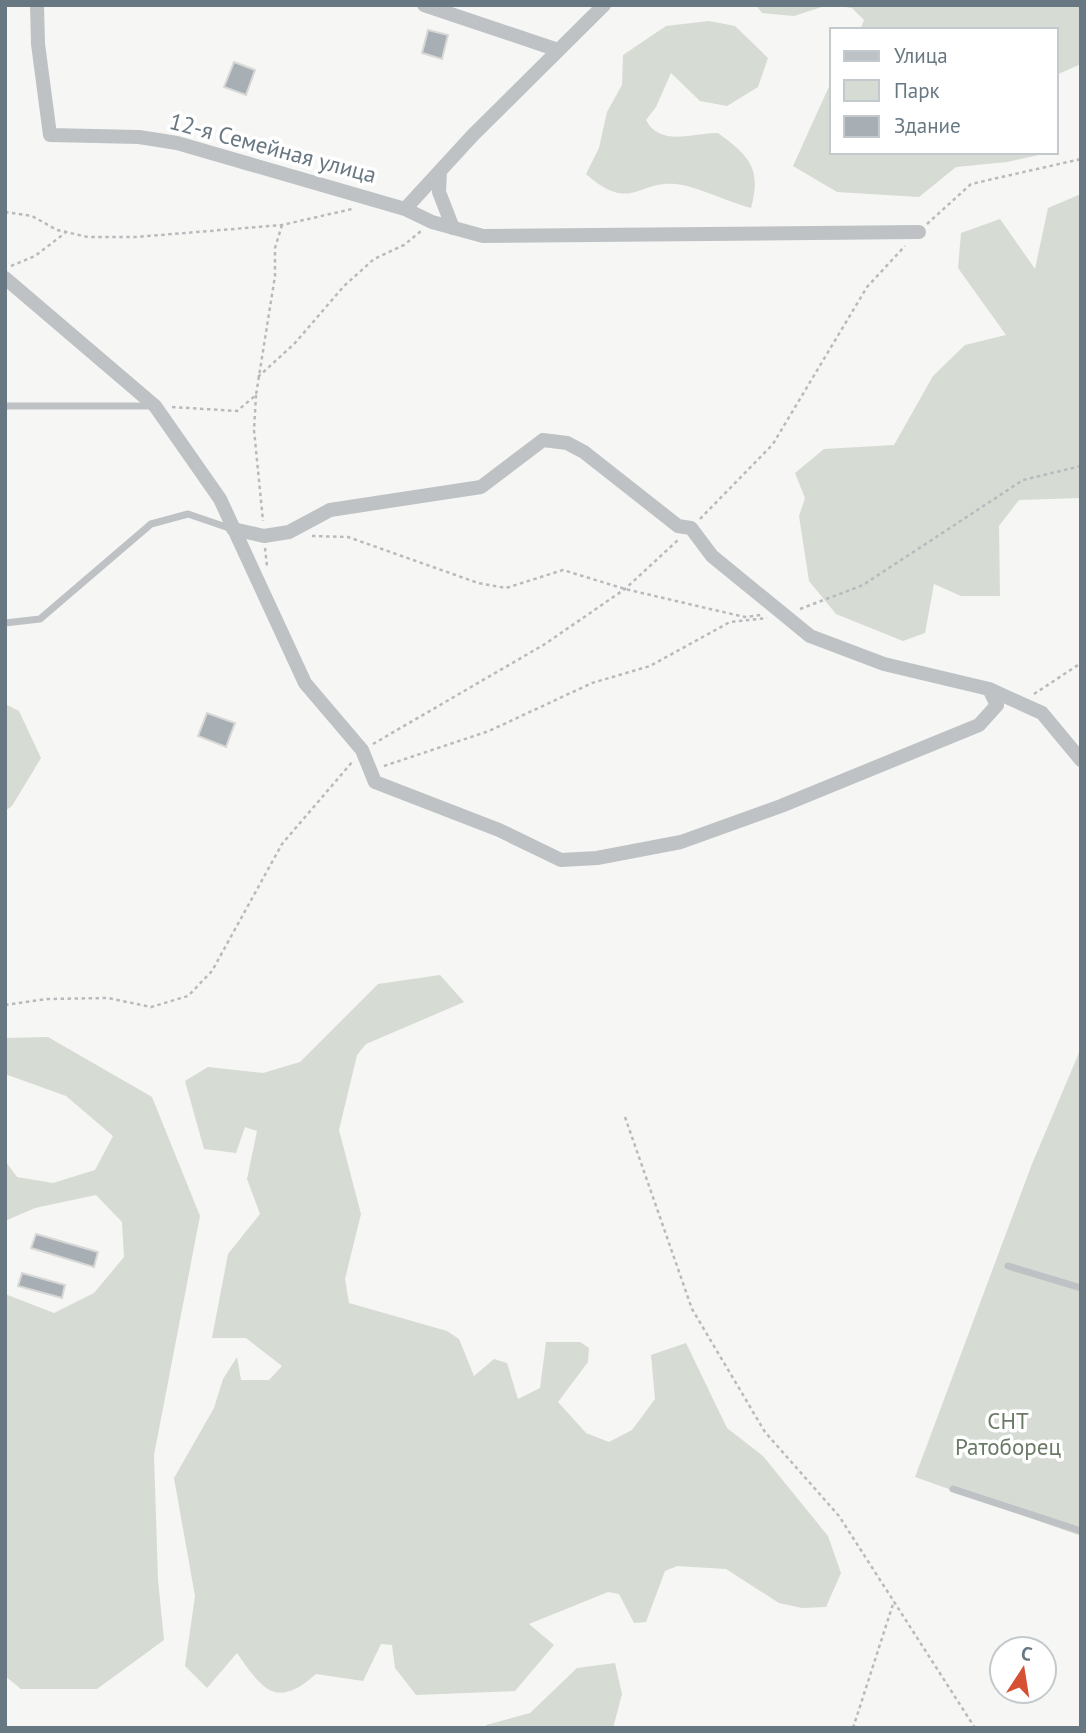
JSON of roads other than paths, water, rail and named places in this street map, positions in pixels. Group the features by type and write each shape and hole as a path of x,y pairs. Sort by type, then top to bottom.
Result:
{"street":[{"name":"12-я Семейная улица","path":"37,5 38,44 50,135 139,137 177,143 405,209"},
{"path":"425,5 558,50"},
{"path":"604,5 405,209 432,222 453,228 483,236 510,238 919,232"},
{"path":"440,171 439,192 442,206 453,228"},
{"path":"5,278 155,406 220,499 305,683 362,750 375,782 499,831 561,860 597,858 681,842 780,806 979,725 997,705 989,690"},
{"path":"233,529 264,536 289,533 330,510 481,487 543,440 567,443 584,452 678,526 691,528 712,556 810,636 884,664 989,690 1042,713 1081,760"}],"lane":[{"path":"5,406 155,406"},
{"path":"5,624 40,619 151,524 188,514 233,529"},
{"path":"1008,1266 1081,1289"},
{"path":"953,1489 1081,1531"}],"park label":[{"name":"СНТ Ратоборец","path":"1008,1434"}]}
